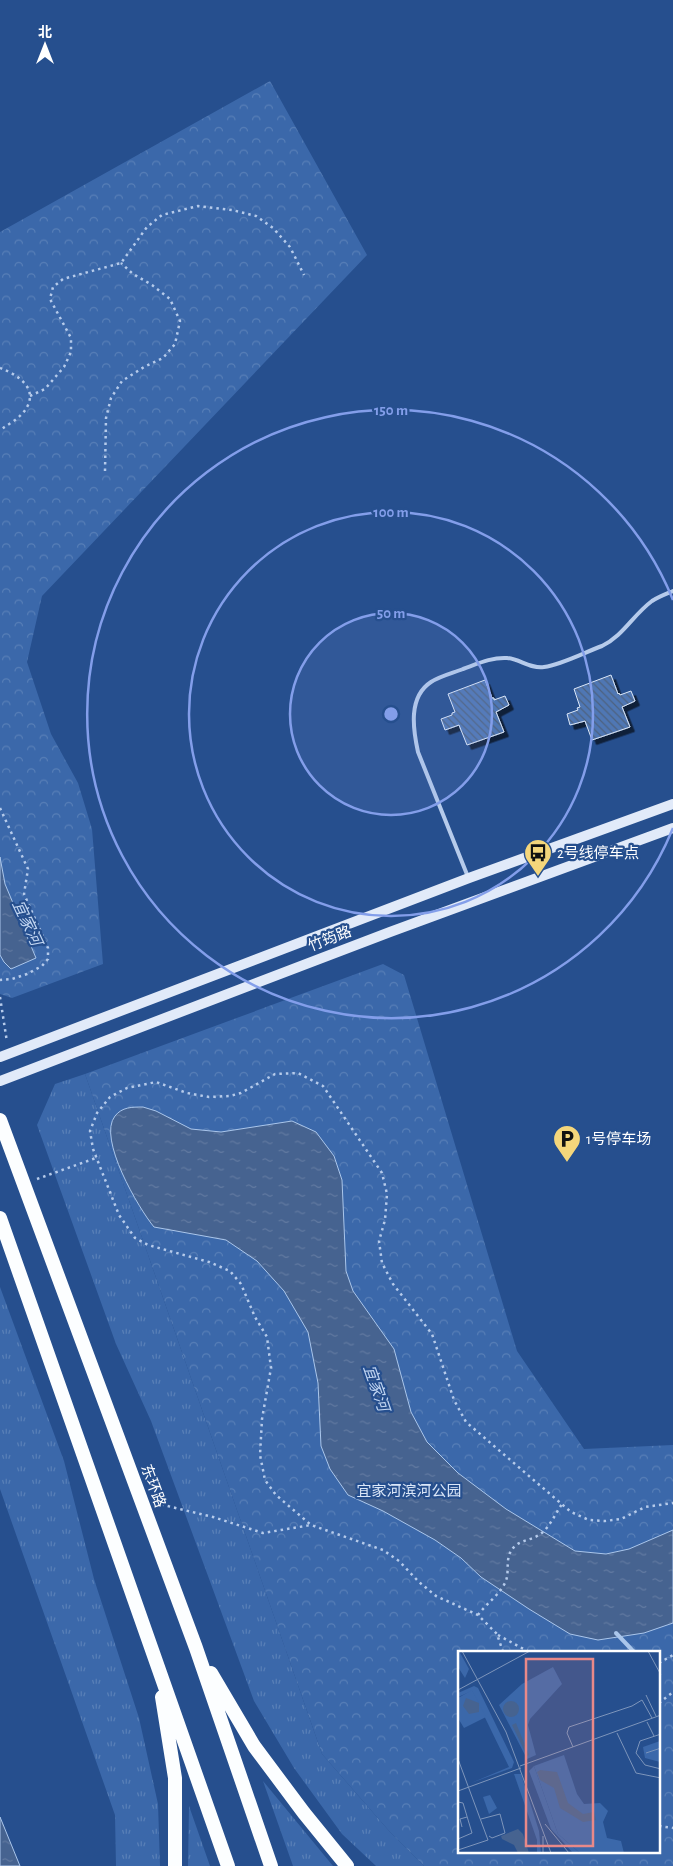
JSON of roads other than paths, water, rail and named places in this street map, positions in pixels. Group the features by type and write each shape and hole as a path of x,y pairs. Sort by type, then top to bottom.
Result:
{"highway":[{"name":"东环路","path":"0,1120 196,1648 271,1866"},
{"path":"0,1218 228,1866"},
{"path":"196,1648 254,1746 304,1813 347,1866"},
{"path":"156,1662 175,1778 174,1866"}],"main road":[{"name":"竹筠路","path":"4,1055 469,878 673,804"},
{"name":"竹筠路","path":"0,1081 390,932 673,828"}],"lane":[{"path":"469,878 418,752 414,711 421,691 432,681 490,660 508,658 529,666 543,667 602,646 621,633 651,601 673,591"}],"water":[{"path":"0,857 5,884 36,958 11,969 0,955"},
{"path":"143,1107 156,1111 191,1129 221,1132 292,1121 316,1132 334,1156 342,1180 346,1271 353,1291 394,1349 411,1412 427,1442 458,1473 506,1509 575,1551 606,1554 629,1549 673,1530 673,1623 644,1633 598,1640 570,1634 481,1577 461,1558 435,1540 383,1511 348,1495 330,1469 321,1446 318,1383 308,1332 284,1291 257,1261 226,1240 154,1227 130,1190 115,1156 111,1140 111,1126 115,1116 124,1109"},
{"path":"0,1817 20,1866 0,1866"}],"waterway":[{"name":"宜家河","path":"616,1633 633,1651"}],"place":[{"name":"2号线停车点","path":"538,877"},
{"name":"1号停车场","path":"567,1163"}],"park label":[{"name":"宜家河滨河公园","path":"409,1491"}]}
